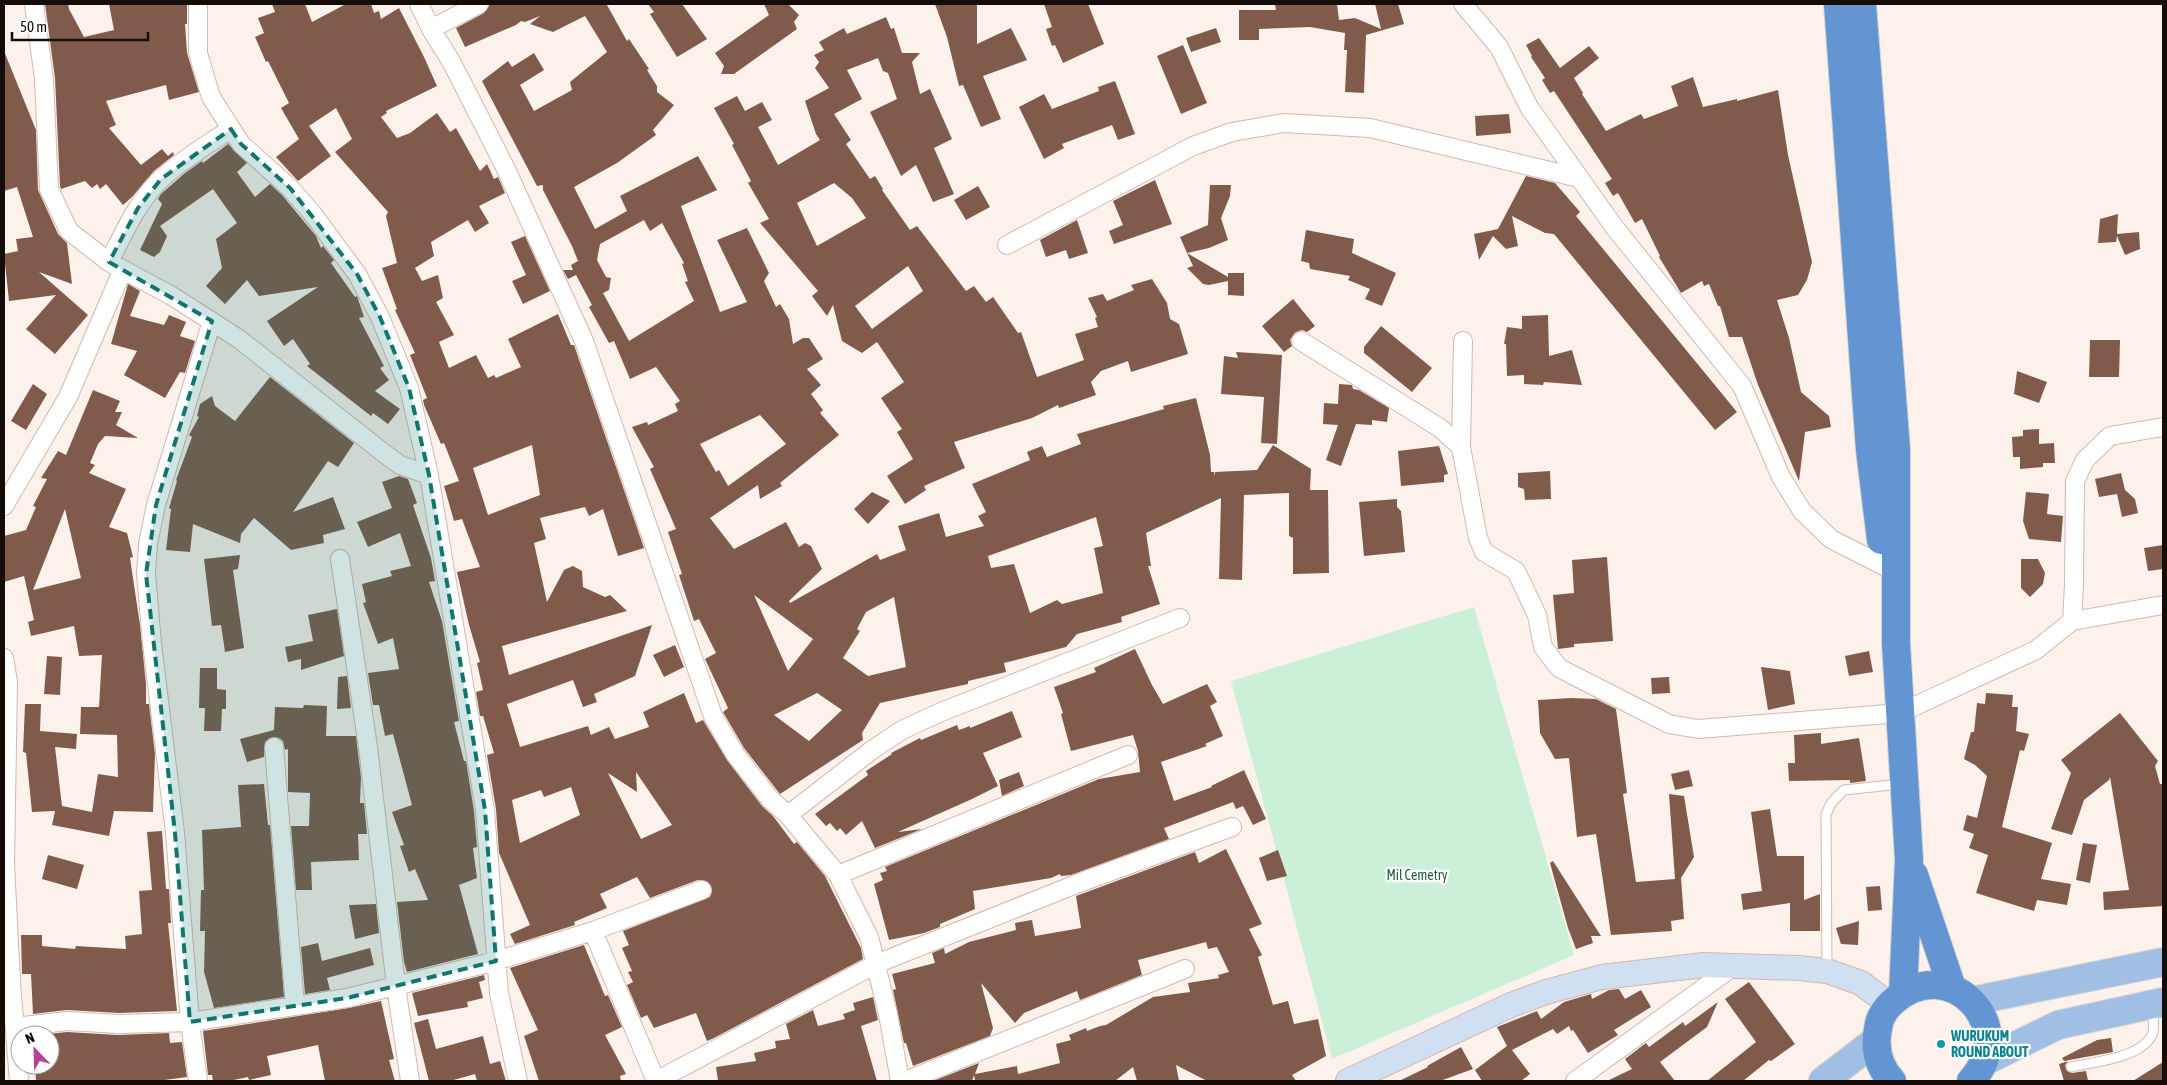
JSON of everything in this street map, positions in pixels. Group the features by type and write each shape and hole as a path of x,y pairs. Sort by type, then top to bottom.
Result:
{"highway":[{"path":"1838,4 1870,450 1884,566 1896,643"},
{"path":"1862,4 1896,449 1896,643 1909,860 1896,999"},
{"path":"1909,860 1962,995"},
{"path":"1890,1081 1882,1069 1877,1056 1875,1041 1879,1022 1896,999 1919,986 1935,985 1962,995 1982,1014 1988,1029 1988,1045 1978,1071"}],"main road":[{"path":"1962,995 2163,962"},
{"path":"1978,1071 2058,1025 2158,1002"},
{"path":"1823,1081 1875,1041"}],"street":[{"path":"34,4 44,79 49,190 69,231 116,266 172,296 239,339 385,454 408,468 429,475"},
{"path":"198,4 198,53 211,98 241,144 290,188 312,213 357,274 369,294 408,388 429,475 485,810 498,993 518,1081"},
{"path":"418,4 452,63 506,169 584,341 713,716 735,754 770,799 788,815 838,876 869,937 888,1014 900,1081"},
{"path":"432,28 479,4"},
{"path":"1462,4 1499,47 1528,107 1615,228 1742,386 1781,477 1802,511 1832,539 1884,566"},
{"path":"1007,245 1193,146 1232,132 1284,123 1370,128 1579,178"},
{"path":"4,506 68,397 138,208 161,179 188,157 231,129"},
{"path":"198,1081 190,1022 175,833 152,643 146,574 148,544 156,505 212,321"},
{"path":"1301,341 1440,428 1461,447"},
{"path":"1462,341 1461,447 1478,538 1484,552 1516,571 1538,615 1543,647 1559,668 1668,724 1698,729 1900,713 2036,650 2072,622 2163,605"},
{"path":"2072,622 2074,481 2085,460 2110,436 2163,427"},
{"path":"340,559 368,747 396,986 410,1081"},
{"path":"788,815 872,750 902,730 940,712 1180,618"},
{"path":"4,658 8,682 5,864 15,1025"},
{"path":"274,747 295,1006"},
{"path":"838,876 1128,755"},
{"path":"593,931 656,1081 876,964 1084,881 1232,827"},
{"path":"32,1025 67,1021 119,1024 190,1022 348,998 496,961 593,931 702,890"},
{"path":"1348,1081 1466,1025 1546,992 1602,977 1704,965 1799,968 1827,971 1861,983 1896,999"},
{"path":"1576,1081 1734,966"},
{"path":"905,1081 1186,969"}],"lane":[{"path":"1827,971 1826,814 1832,802 1844,790 1905,784"},
{"path":"2071,1067 2131,1054 2144,1044 2153,1032 2158,1002"}],"highlighted area":[{"path":"231,129 241,144 290,188 357,274 380,317 409,388 429,475 485,810 496,961 347,998 190,1022 175,833 146,574 156,505 212,321 109,262 138,208 161,179"}],"green space":[{"name":"Mil Cemetry","path":"1474,607 1574,955 1332,1059 1231,681"}],"building":[{"path":"45,4 68,4 84,37 114,30 109,4 187,4 187,24 185,24 187,53 199,92 169,100 166,85 106,101 116,125 109,128 141,165 162,149 168,156 173,152 174,155 154,171 123,205 106,184 100,189 97,184 92,188 85,181 61,189 55,78"},
{"path":"272,4 305,4 312,22 346,4 371,4 374,13 379,11 381,19 399,8 437,86 386,111 387,113 381,117 397,138 410,133 437,113 450,132 456,128 480,171 487,164 494,179 498,177 505,193 479,206 489,223 475,232 468,220 431,242 434,256 415,268 422,281 438,275 443,298 436,302 454,335 439,342 449,368 476,355 488,378 494,375 496,378 521,367 508,339 558,314 571,345 574,345 644,548 618,556 603,509 589,516 585,507 540,518 546,539 534,543 547,602 564,570 573,566 582,571 583,587 605,597 610,595 627,611 502,646 509,675 652,625 635,676 594,694 597,702 583,707 573,680 507,704 520,747 588,726 591,735 609,727 615,739 649,727 643,712 684,693 696,723 703,720 727,760 762,806 773,816 794,844 797,842 825,876 861,948 863,959 707,1041 696,1013 654,1028 647,1015 641,1018 627,985 633,982 628,972 632,971 622,948 629,945 623,931 710,897 712,891 708,882 698,880 650,898 637,877 600,894 607,908 574,922 575,925 515,944 510,934 530,925 499,853 496,809 487,755 494,753 483,716 480,716 476,692 483,690 477,663 480,662 457,572 480,567 462,519 454,521 444,486 459,481 444,443 441,444 424,405 423,400 427,398 410,355 415,353 395,310 397,309 382,268 397,263 386,216 388,212 335,152 352,139 336,108 309,126 331,156 298,181 276,157 299,139 281,108 289,103 268,61 266,62 255,37 264,33 258,18 275,12","holes":["532,445 540,495 488,515 473,468","636,772 672,825 641,839 608,773 637,792","571,787 580,815 520,843 512,800 541,790 544,797"]},
{"path":"490,4 609,4 607,5 627,41 629,39 649,69 647,70 657,86 657,92 674,105 653,130 656,135 617,163 574,187 595,229 627,211 620,196 698,156 717,190 681,206 720,312 747,302 717,240 747,228 769,273 764,281 776,307 780,304 789,319 793,344 803,338 809,338 823,359 807,369 821,385 811,394 823,410 820,413 839,435 780,483 782,486 760,499 758,485 710,518 734,549 786,522 799,547 805,543 811,546 822,569 789,601 790,603 877,554 880,560 906,550 898,526 939,513 946,537 984,526 978,516 986,512 972,484 1030,460 1027,452 1042,446 1047,457 1081,444 1077,434 1164,409 1163,406 1196,398 1210,455 1211,472 1214,472 1215,476 1215,472 1257,470 1273,445 1311,469 1310,490 1328,490 1329,573 1293,574 1293,538 1289,536 1289,493 1244,495 1242,580 1219,579 1221,498 1146,533 1151,566 1148,566 1160,604 1121,617 1122,622 1077,634 1066,647 1004,663 1006,672 968,681 968,684 880,703 862,733 863,740 780,794 744,748 723,712 728,708 705,659 716,653 699,619 694,621 679,575 682,574 668,532 676,529 650,469 654,467 632,427 647,422 648,425 678,411 675,404 680,401 656,367 630,379 614,341 609,343 589,307 592,305 576,275 568,279 563,270 573,270 571,265 578,261 572,246 543,190 543,185 537,186 482,81 508,61 512,67 534,53 544,70 520,85 534,111 572,90 570,82 607,52 585,16 553,32 530,24 540,16 525,22 521,21 516,25 465,47 456,28 484,13","holes":["644,220 650,231 662,223 684,263 682,264 688,281 685,282 694,301 629,341 603,293 609,290 611,278 606,277 597,260 600,244","760,415 786,444 728,486 719,470 716,472 700,444","1096,517 1103,546 1094,548 1103,593 1062,604 1057,600 1030,613 1014,564 991,568 988,556","754,595 813,639 788,671","894,597 906,667 868,676 843,658 860,631 857,629 866,612","817,693 842,710 809,741 774,715"]},
{"path":"648,4 682,4 707,39 677,57 650,14 654,12"},
{"path":"764,4 788,4 799,15 794,22 797,29 734,74 721,74 724,66 715,53 769,15"},
{"path":"935,4 977,5 977,44 1011,28 1027,60 983,76 1001,119 981,127 963,85 959,86 947,37"},
{"path":"1044,4 1088,4 1104,44 1063,63 1055,45 1052,46 1046,29 1052,27"},
{"path":"1275,4 1337,4 1339,20 1355,18 1381,29 1375,4 1398,4 1404,24 1366,35 1364,93 1345,92 1347,50 1344,50 1345,33 1310,27 1259,29 1259,40 1239,40 1239,10 1276,10"},
{"path":"886,17 891,29 894,28 902,53 920,53 912,62 920,94 930,89 952,139 934,148 954,194 933,202 916,165 901,176 870,112 897,99 888,73 883,71 878,58 847,70 862,99 834,114 851,140 846,144 870,179 875,176 882,190 910,230 917,226 966,291 974,286 986,302 993,297 1018,333 1021,332 1037,377 1084,360 1075,334 1098,327 1095,318 1097,317 1088,298 1103,294 1107,301 1134,290 1131,285 1152,279 1167,303 1170,319 1179,324 1188,354 1131,372 1128,361 1101,371 1091,382 1096,395 1059,408 1058,405 1032,418 954,442 965,468 924,486 926,490 905,504 887,476 913,459 897,432 902,429 881,398 904,382 877,342 862,353 842,341 833,305 827,316 812,296 818,291 760,223 769,219 748,183 751,181 732,145 734,144 714,108 737,96 745,111 762,102 772,120 758,127 778,165 820,140 816,134 805,101 829,88 815,68 819,62 814,55 824,50 819,42 844,28 847,34","holes":["834,183 852,198 866,218 817,246 797,203","908,266 923,291 872,329 855,306"]},
{"path":"1216,28 1221,42 1191,52 1186,38"},
{"path":"1539,38 1560,68 1589,46 1599,58 1574,78 1606,131 1641,114 1644,119 1678,106 1671,86 1693,77 1703,107 1737,99 1737,101 1778,90 1788,155 1812,262 1807,280 1798,295 1777,300 1789,338 1801,392 1829,416 1831,427 1805,432 1799,481 1758,385 1742,337 1729,337 1720,306 1718,306 1709,284 1704,286 1702,281 1681,293 1659,257 1642,219 1635,223 1618,193 1613,196 1605,183 1612,179 1554,91 1550,93 1542,80 1545,78 1531,57 1526,45"},
{"path":"1183,45 1207,103 1181,114 1157,56"},
{"path":"4,51 36,130 38,190 58,234 67,243 72,284 39,272 88,315 55,354 26,329 56,295 9,301 4,254 18,251 16,239 33,237 17,187 4,191"},
{"path":"1115,81 1135,134 1118,140 1112,125 1062,144 1064,148 1044,159 1019,107 1044,94 1052,109 1099,91 1098,87"},
{"path":"1509,114 1511,133 1476,136 1475,116"},
{"path":"228,144 247,163 237,172 255,197 270,184 282,195 316,236 321,248 323,246 334,260 331,263 355,297 357,296 364,317 359,318 384,366 380,368 389,380 375,391 400,409 388,424 373,413 371,416 307,366 310,364 293,339 284,346 267,321 318,287 259,296 247,280 225,304 206,286 222,268 216,239 237,223 213,189 160,226 167,236 160,252 154,257 140,250 162,204 158,199 161,194 185,173 202,161 203,163"},
{"path":"1526,176 1555,183 1580,212 1576,216 1737,412 1715,430 1554,234 1545,233 1512,216 1518,246 1506,249 1493,236 1479,260 1474,234 1498,229"},
{"path":"1155,180 1172,224 1114,244 1109,231 1123,225 1113,201"},
{"path":"1210,185 1231,185 1230,196 1221,218 1228,240 1209,248 1187,253 1180,237 1208,225"},
{"path":"978,186 990,207 966,220 954,200"},
{"path":"2118,214 2117,234 2139,232 2140,249 2125,255 2117,236 2116,242 2098,243 2100,219"},
{"path":"1077,220 1088,253 1069,259 1066,250 1046,257 1040,240"},
{"path":"1306,230 1354,239 1352,253 1396,273 1382,306 1365,299 1370,289 1348,280 1350,276 1310,269 1309,263 1301,261"},
{"path":"525,236 550,291 523,304 512,281 526,275 511,242"},
{"path":"1187,253 1228,277 1228,273 1244,273 1244,296 1228,295 1228,281 1209,285 1203,284 1187,268 1193,266"},
{"path":"128,284 140,291 130,316 164,325 169,315 186,322 180,336 195,341 185,373 180,372 165,398 124,375 137,351 111,344"},
{"path":"1293,299 1315,326 1307,332 1302,330 1296,332 1290,340 1292,346 1284,352 1262,326"},
{"path":"1548,315 1549,356 1572,350 1582,385 1544,382 1543,385 1524,384 1524,375 1507,376 1506,344 1504,344 1507,327 1522,329 1522,316"},
{"path":"1381,326 1432,368 1412,392 1364,353 1364,347"},
{"path":"2090,340 2120,340 2119,377 2089,377"},
{"path":"1236,352 1282,355 1277,444 1261,443 1264,397 1221,394 1224,356 1238,358"},
{"path":"2017,371 2047,382 2039,403 2014,394"},
{"path":"270,377 354,443 338,467 328,461 293,512 333,497 345,529 323,535 324,543 291,550 254,518 241,534 240,543 193,524 190,552 166,550 171,509 169,508 176,480 192,437 189,435 199,417 197,416 200,404 212,396 215,406 235,421"},
{"path":"33,384 47,394 26,430 11,421"},
{"path":"1339,384 1352,385 1353,389 1359,390 1389,408 1387,422 1372,420 1372,425 1356,424 1341,466 1326,460 1338,425 1323,424 1324,403 1338,404"},
{"path":"93,390 120,401 115,412 122,412 116,425 138,438 105,436 98,444 90,463 95,465 89,473 126,489 109,527 127,533 133,557 130,558 140,625 146,684 146,704 149,704 155,754 153,812 114,811 109,836 52,825 55,811 32,812 26,753 23,752 25,704 41,704 40,731 77,734 76,749 55,747 62,806 92,812 98,774 118,777 117,735 80,734 81,707 99,707 102,655 79,656 74,626 31,636 28,622 34,620 24,576 4,582 4,536 26,530 36,507 33,506 47,479 41,478 58,451 66,455","holes":["65,509 81,578 33,590"]},
{"path":"2039,429 2039,444 2054,443 2055,463 2043,463 2043,467 2020,469 2020,457 2013,457 2012,437 2023,436 2023,430"},
{"path":"1439,446 1448,474 1444,475 1444,482 1401,486 1398,451"},
{"path":"1550,471 1551,499 1525,500 1524,489 1518,487 1518,473"},
{"path":"2121,473 2125,490 2135,499 2138,513 2122,517 2117,494 2099,497 2095,479"},
{"path":"399,476 408,479 417,503 413,505 431,558 435,581 429,582 442,621 459,721 454,722 464,761 466,761 474,811 477,847 473,848 477,878 459,885 478,954 407,972 404,962 397,902 428,900 415,869 409,872 400,846 404,845 392,812 412,805 393,734 385,736 379,705 373,705 368,673 399,669 393,638 378,644 363,603 366,602 362,584 392,576 390,571 411,566 400,533 368,547 357,522 392,508 382,482"},
{"path":"872,492 890,501 868,524 854,509"},
{"path":"2026,492 2049,494 2047,514 2063,516 2061,542 2029,539 2023,521"},
{"path":"1397,499 1397,507 1401,511 1405,552 1364,556 1359,502"},
{"path":"2163,545 2163,569 2148,571 2144,548"},
{"path":"240,555 238,569 233,570 244,648 225,652 221,625 212,626 204,559"},
{"path":"1607,557 1613,641 1574,644 1574,647 1558,649 1553,595 1574,593 1572,560"},
{"path":"2021,559 2038,559 2045,573 2043,584 2030,597 2021,588"},
{"path":"337,609 344,656 301,670 301,659 288,662 285,647 313,641 308,615"},
{"path":"675,645 684,667 664,677 653,655"},
{"path":"1135,649 1163,704 1207,684 1217,702 1210,706 1223,736 1205,744 1207,746 1161,762 1174,801 1212,787 1244,770 1266,819 1253,825 1243,806 1236,809 1233,802 1164,828 1169,839 1071,875 1061,876 1060,874 1051,878 973,891 975,909 924,933 889,940 874,884 883,880 880,873 887,871 885,867 1099,779 1140,772 1138,751 1133,735 1071,751 1061,714 1063,713 1054,687 1096,672 1094,668"},
{"path":"1869,651 1873,672 1849,676 1845,656"},
{"path":"47,656 62,657 60,695 44,694"},
{"path":"1761,667 1790,671 1795,704 1768,710"},
{"path":"200,668 217,668 217,689 226,690 226,709 222,709 221,731 204,731 205,708 199,708"},
{"path":"347,676 351,708 337,709 338,677"},
{"path":"1669,677 1670,693 1652,694 1651,678"},
{"path":"1986,693 2013,695 2012,707 2018,707 2016,731 2029,734 2024,751 2020,750 2002,827 2052,843 2041,879 2071,884 2067,905 2037,900 2034,911 1976,893 1988,855 1969,848 1974,834 1963,830 1967,815 1977,818 1987,776 1975,765 1964,759 1971,732 1974,732 1977,703 1985,704"},
{"path":"1596,699 1616,709 1627,793 1623,794 1636,882 1675,879 1669,794 1684,796 1694,857 1681,878 1684,919 1671,921 1672,931 1611,935 1596,834 1577,837 1569,758 1555,759 1540,733 1538,700"},
{"path":"304,705 327,706 326,736 356,736 361,778 360,803 364,803 367,834 358,834 359,860 311,862 312,890 296,890 291,826 309,826 310,793 288,792 288,749 285,750 283,741 273,737 265,742 264,757 247,762 240,739 274,730 275,707 303,708"},
{"path":"1012,711 1022,737 983,753 998,786 898,832 922,829 875,848 862,821 846,835 840,828 837,831 830,823 826,826 815,814 868,775 866,771 891,753 920,738 921,740 957,725 959,730 970,726 970,728"},
{"path":"2120,713 2158,761 2155,766 2160,784 2163,784 2163,906 2104,910 2103,892 2129,890 2110,777 2109,780 2084,800 2072,835 2051,829 2071,773 2061,760"},
{"path":"1821,733 1821,744 1859,738 1866,781 1850,783 1850,780 1789,781 1788,763 1795,763 1794,735"},
{"path":"1689,770 1693,786 1675,790 1671,774"},
{"path":"1019,772 1024,786 1002,796 999,780"},
{"path":"264,784 268,825 270,825 284,997 214,1008 204,972 205,931 200,931 201,890 204,890 202,830 241,827 238,785"},
{"path":"1770,809 1777,856 1804,856 1804,900 1820,894 1820,931 1790,931 1790,903 1743,910 1741,894 1762,891 1751,812"},
{"path":"162,831 166,889 169,889 171,923 168,923 177,1011 119,1013 67,1010 33,1014 31,974 22,974 21,935 42,935 42,946 75,949 76,946 126,949 125,936 142,934 139,891 152,890 147,832"},
{"path":"2083,843 2097,845 2090,883 2076,880"},
{"path":"1226,849 1262,924 1249,929 1262,955 1258,957 1273,1005 1288,1001 1294,1024 1318,1019 1326,1056 1292,1075 1296,1081 1207,1081 1176,1065 1179,1081 1137,1081 1133,1067 1115,1081 975,1081 974,1075 972,1081 933,1081 979,1063 975,1074 1017,1066 1018,1074 1060,1063 1056,1044 1071,1040 1069,1035 1086,1028 1087,1031 1106,1025 1153,997 1190,992 1188,983 1219,978 1218,975 1229,972 1217,947 1208,949 1206,942 1138,960 1142,975 1080,1000 1077,991 1024,1013 1015,1023 981,983 993,1028 990,1036 913,1066 906,1043 904,1043 893,990 896,989 892,974 935,963 932,953 944,948 945,954 969,942 1016,930 1015,923 1032,920 1035,936 1081,928 1076,896 1195,852 1199,863"},
{"path":"1278,850 1287,876 1267,881 1259,858"},
{"path":"48,855 84,865 77,889 42,879"},
{"path":"1553,861 1601,936 1591,936 1593,943 1576,949 1568,928 1550,863"},
{"path":"1880,886 1882,910 1868,911 1866,887"},
{"path":"376,904 379,933 355,939 349,905"},
{"path":"1859,921 1858,945 1841,944 1836,928"},
{"path":"318,943 322,961 370,948 374,965 327,978 330,990 305,994 301,947"},
{"path":"584,945 605,996 608,995 622,1027 605,1035 626,1074 620,1076 621,1081 539,1081 524,1036 538,1030 510,968"},
{"path":"484,975 485,980 479,982 483,998 467,1002 468,1007 418,1016 412,993"},
{"path":"1749,982 1795,1044 1771,1061 1769,1060 1743,1081 1707,1081 1756,1042 1725,999"},
{"path":"1619,989 1625,999 1641,990 1651,1007 1614,1030 1618,1035 1588,1053 1569,1026 1557,1034 1553,1029 1512,1050 1530,1074 1521,1081 1482,1081 1475,1070 1507,1046 1497,1027 1537,1011 1541,1019 1564,1002 1591,994 1592,999 1609,990"},
{"path":"873,997 878,1020 861,1026 877,1081 718,1081 716,1067 756,1061 754,1053 776,1048 775,1041 790,1039 786,1024 813,1010 818,1026 845,1019 843,1014 855,1010 853,1003"},
{"path":"381,1001 394,1059 389,1060 395,1081 325,1081 318,1045 267,1056 271,1075 249,1080 248,1077 229,1081 213,1081 212,1075 208,1075 203,1031 349,1008"},
{"path":"1718,1002 1707,1027 1660,1062 1675,1081 1607,1081 1632,1069 1625,1059 1646,1043 1649,1047 1683,1022 1685,1026"},
{"path":"428,1019 436,1049 483,1036 490,1064 500,1061 506,1081 477,1081 475,1074 450,1081 429,1081 414,1023"},
{"path":"60,1033 118,1035 169,1033 170,1043 182,1042 187,1077 157,1081 36,1081 36,1075 60,1075"},
{"path":"2111,1038 2113,1052 2064,1061 2062,1058 2097,1040"},
{"path":"1461,1047 1473,1069 1440,1081 1399,1081 1428,1067"},
{"path":"2068,1061 2065,1065 2067,1071 2072,1073 2086,1071 2088,1081 2064,1081 2059,1064"},
{"path":"2163,1062 2163,1081 2133,1081"}],"place":[{"name":"WURUKUM ROUND ABOUT","path":"1941,1044"}]}
